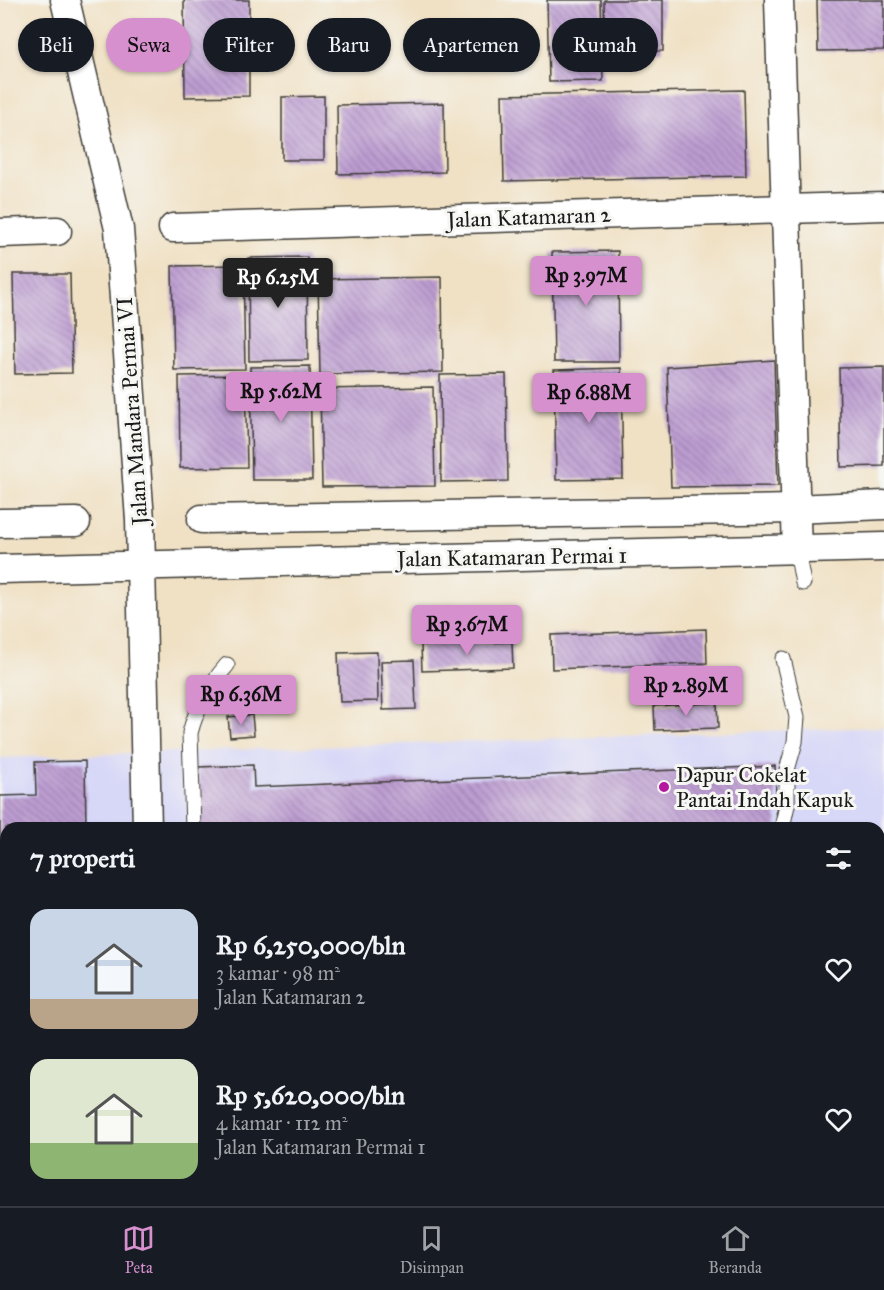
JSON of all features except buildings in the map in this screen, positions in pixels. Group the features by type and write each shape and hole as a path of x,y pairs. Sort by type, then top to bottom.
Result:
{"street":[{"name":"Jalan Mandara Permai VI","path":"65,0 119,229 140,520 147,822"},
{"path":"779,0 797,551"},
{"name":"Jalan Katamaran 2","path":"173,228 884,206"},
{"path":"0,233 57,231"},
{"path":"202,519 794,509 884,505"},
{"path":"0,523 76,522"},
{"name":"Jalan Katamaran Permai 1","path":"0,569 797,551 884,547"}],"lane":[{"path":"797,551 803,583"},
{"path":"783,659 797,717 795,741 787,770 787,805 783,822"},
{"path":"193,822 190,733 197,709 209,687 227,665"}],"shaded area":[{"path":"884,727 884,822 0,822 0,758"}],"place":[{"name":"Dapur Cokelat Pantai Indah Kapuk","path":"664,787"}]}
